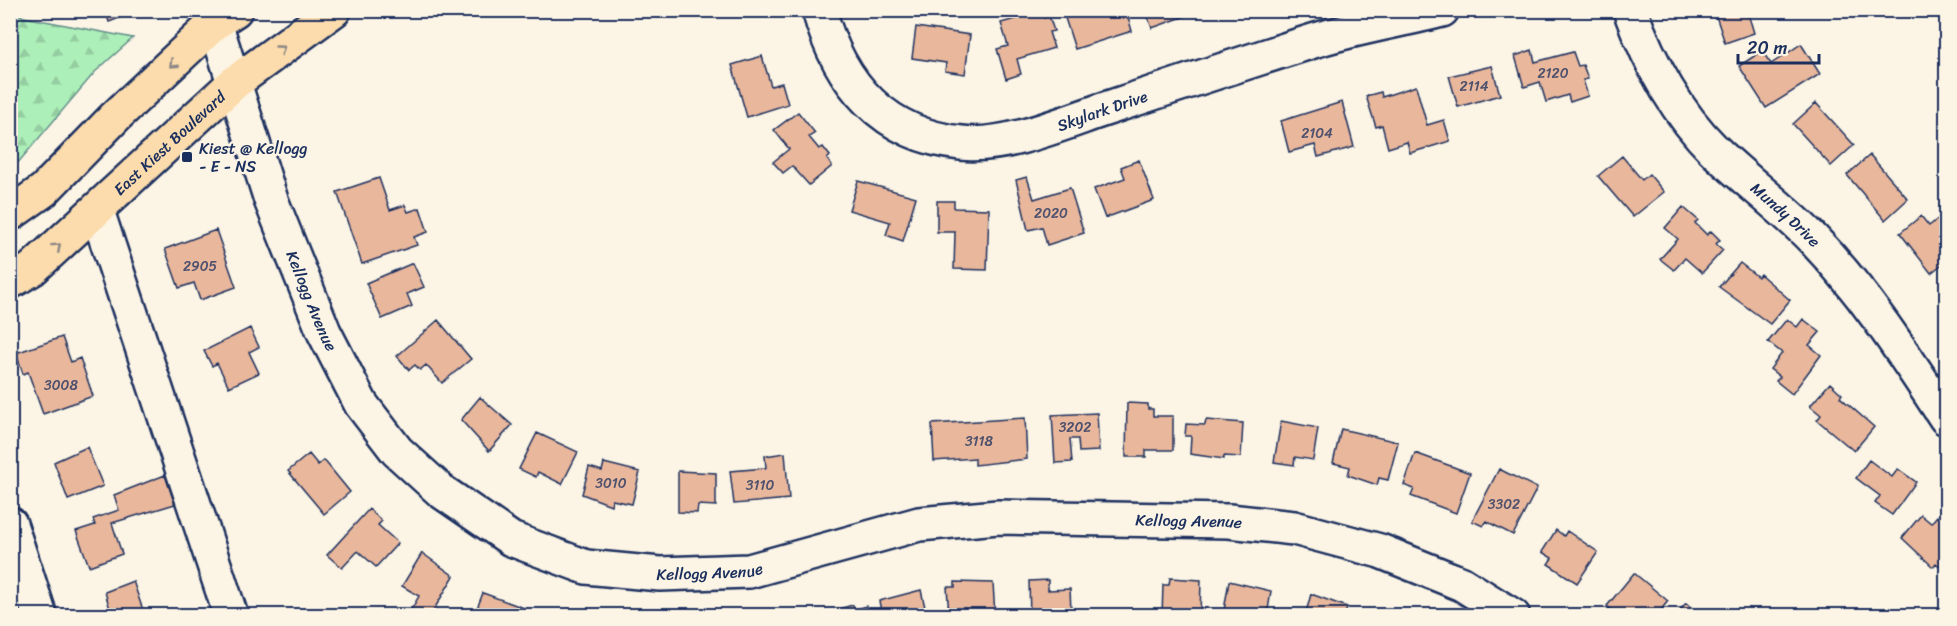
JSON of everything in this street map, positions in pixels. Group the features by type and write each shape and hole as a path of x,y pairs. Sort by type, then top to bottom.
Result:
{"main road":[{"name":"East Kiest Boulevard","path":"10,282 32,269 234,83 334,10"},
{"path":"10,214 44,190 220,15"}],"street":[{"name":"Skylark Drive","path":"819,10 828,43 852,84 882,115 923,134 963,143 1018,138 1312,41 1442,10"},
{"name":"Mundy Drive","path":"1630,10 1645,53 1673,100 1713,149 1812,237 1850,279 1947,418"},
{"name":"Kellogg Avenue","path":"220,15 234,83 271,200 324,332 361,404 397,452 441,491 511,538 586,567 660,574 749,571 919,524 998,517 1229,521 1293,528 1380,551 1462,584 1513,615"},
{"path":"97,211 231,615"},
{"path":"10,524 40,615"}],"green space":[{"path":"11,11 24,17 133,38 95,72 11,171"}],"building":[{"path":"105,10 140,10 109,22"},
{"path":"1021,10 1041,10 1044,18 1049,16 1054,31 1049,32 1054,48 1017,59 1021,74 1006,79 997,49 1008,46 1001,23 1023,17"},
{"path":"1089,10 1126,10 1132,31 1075,49 1065,18"},
{"path":"1145,10 1197,10 1197,12 1152,28"},
{"path":"1714,10 1747,10 1754,33 1725,43"},
{"path":"916,27 970,35 965,74 945,71 946,63 912,58"},
{"path":"1801,44 1820,74 1766,108 1739,66 1762,51 1771,64"},
{"path":"1532,50 1535,62 1573,52 1578,66 1583,65 1588,79 1583,80 1588,96 1570,102 1568,95 1546,102 1540,82 1524,87 1515,56"},
{"path":"762,56 771,86 782,83 788,104 747,117 732,65"},
{"path":"1492,66 1500,95 1458,107 1449,76"},
{"path":"1416,86 1427,125 1444,120 1450,141 1410,153 1407,142 1388,148 1382,125 1376,127 1366,96 1381,92 1382,97"},
{"path":"1342,102 1354,147 1318,157 1315,145 1289,152 1281,121"},
{"path":"1816,103 1854,145 1831,166 1793,124"},
{"path":"798,112 815,133 809,137 819,149 823,147 830,156 827,159 832,166 809,185 792,166 783,173 773,162 789,149 774,130"},
{"path":"1870,155 1908,199 1885,220 1847,175"},
{"path":"1622,156 1642,180 1649,174 1664,192 1633,217 1598,176"},
{"path":"1139,160 1154,200 1105,218 1094,189 1125,178 1121,167"},
{"path":"1027,177 1034,199 1070,188 1084,233 1047,245 1042,227 1028,230 1016,180"},
{"path":"379,178 390,210 405,205 408,212 420,208 428,232 414,237 417,245 362,264 337,192"},
{"path":"858,181 916,197 903,241 886,235 890,222 849,210"},
{"path":"937,201 954,201 954,208 989,209 987,270 954,269 955,232 937,232"},
{"path":"1683,207 1698,220 1695,223 1707,235 1711,231 1720,240 1716,244 1723,250 1702,273 1685,258 1674,270 1660,259 1678,239 1665,228"},
{"path":"1944,214 1946,261 1931,273 1900,233 1921,216 1929,226"},
{"path":"216,230 236,287 200,300 194,283 179,288 165,249"},
{"path":"413,263 424,287 407,294 412,306 382,319 366,283"},
{"path":"1740,263 1758,277 1760,274 1790,300 1770,324 1719,287"},
{"path":"1787,319 1797,327 1803,319 1820,332 1809,345 1821,355 1792,394 1776,381 1780,377 1770,369 1782,353 1768,342"},
{"path":"438,320 471,359 442,383 426,365 420,370 415,365 409,370 397,356"},
{"path":"250,328 259,347 249,352 259,373 229,387 217,363 212,366 204,351"},
{"path":"62,337 71,362 80,358 93,396 43,414 28,372 23,374 16,353"},
{"path":"1830,383 1842,394 1840,397 1874,427 1854,451 1817,420 1821,415 1810,406"},
{"path":"480,397 512,425 489,451 461,420"},
{"path":"1127,403 1148,404 1148,409 1153,409 1153,416 1173,416 1173,450 1146,450 1146,457 1126,457"},
{"path":"1097,413 1099,451 1079,452 1078,439 1070,439 1072,462 1055,463 1052,415"},
{"path":"1025,418 1027,459 975,465 975,458 934,461 932,424"},
{"path":"1206,420 1243,423 1241,457 1224,456 1224,459 1190,454 1191,436 1185,436 1186,424 1205,425"},
{"path":"1281,421 1318,428 1313,460 1295,457 1294,465 1274,462"},
{"path":"1341,429 1398,442 1388,480 1379,478 1377,485 1348,475 1350,467 1333,463"},
{"path":"537,433 578,452 562,484 538,472 536,477 519,469"},
{"path":"87,447 103,486 68,500 54,462"},
{"path":"785,453 789,499 734,504 730,471 766,468 765,456"},
{"path":"1415,453 1470,473 1456,513 1411,496 1414,489 1404,485"},
{"path":"309,454 318,465 324,460 350,492 324,514 288,471"},
{"path":"1869,460 1892,477 1898,469 1916,482 1892,515 1875,503 1880,496 1856,478"},
{"path":"604,463 640,472 632,504 612,500 611,505 582,494 589,467 602,471"},
{"path":"1499,469 1537,488 1513,535 1486,521 1483,526 1472,521"},
{"path":"678,471 716,473 716,506 698,505 697,513 678,512"},
{"path":"165,475 175,504 112,523 122,554 89,566 76,531 95,525 93,519 119,510 114,495"},
{"path":"369,509 382,521 378,525 398,543 376,567 358,551 342,568 327,555"},
{"path":"1921,515 1931,523 1937,516 1946,524 1946,572 1936,563 1933,567 1902,538"},
{"path":"1556,530 1564,536 1567,531 1598,552 1577,583 1548,564 1552,558 1542,552"},
{"path":"422,553 454,576 430,616 420,616 411,610 419,596 402,586"},
{"path":"1634,573 1668,601 1656,616 1633,613 1618,616 1607,606"},
{"path":"1170,578 1201,580 1200,616 1162,616 1163,585 1169,585"},
{"path":"1048,580 1048,590 1070,589 1071,611 1030,616 1029,581"},
{"path":"133,581 145,616 112,616 105,592"},
{"path":"1229,581 1271,591 1267,616 1223,616"},
{"path":"955,582 993,583 995,616 949,616 947,587 955,587"},
{"path":"921,590 927,616 882,616 879,601"},
{"path":"483,593 524,608 521,616 474,616"},
{"path":"1311,594 1347,607 1345,616 1305,616"},
{"path":"1686,603 1701,616 1675,616"},
{"path":"853,605 854,610 866,606 869,616 835,616 840,614 838,609"}],"place":[{"name":"Kiest @ Kellogg - E - NS","path":"187,157"}]}
